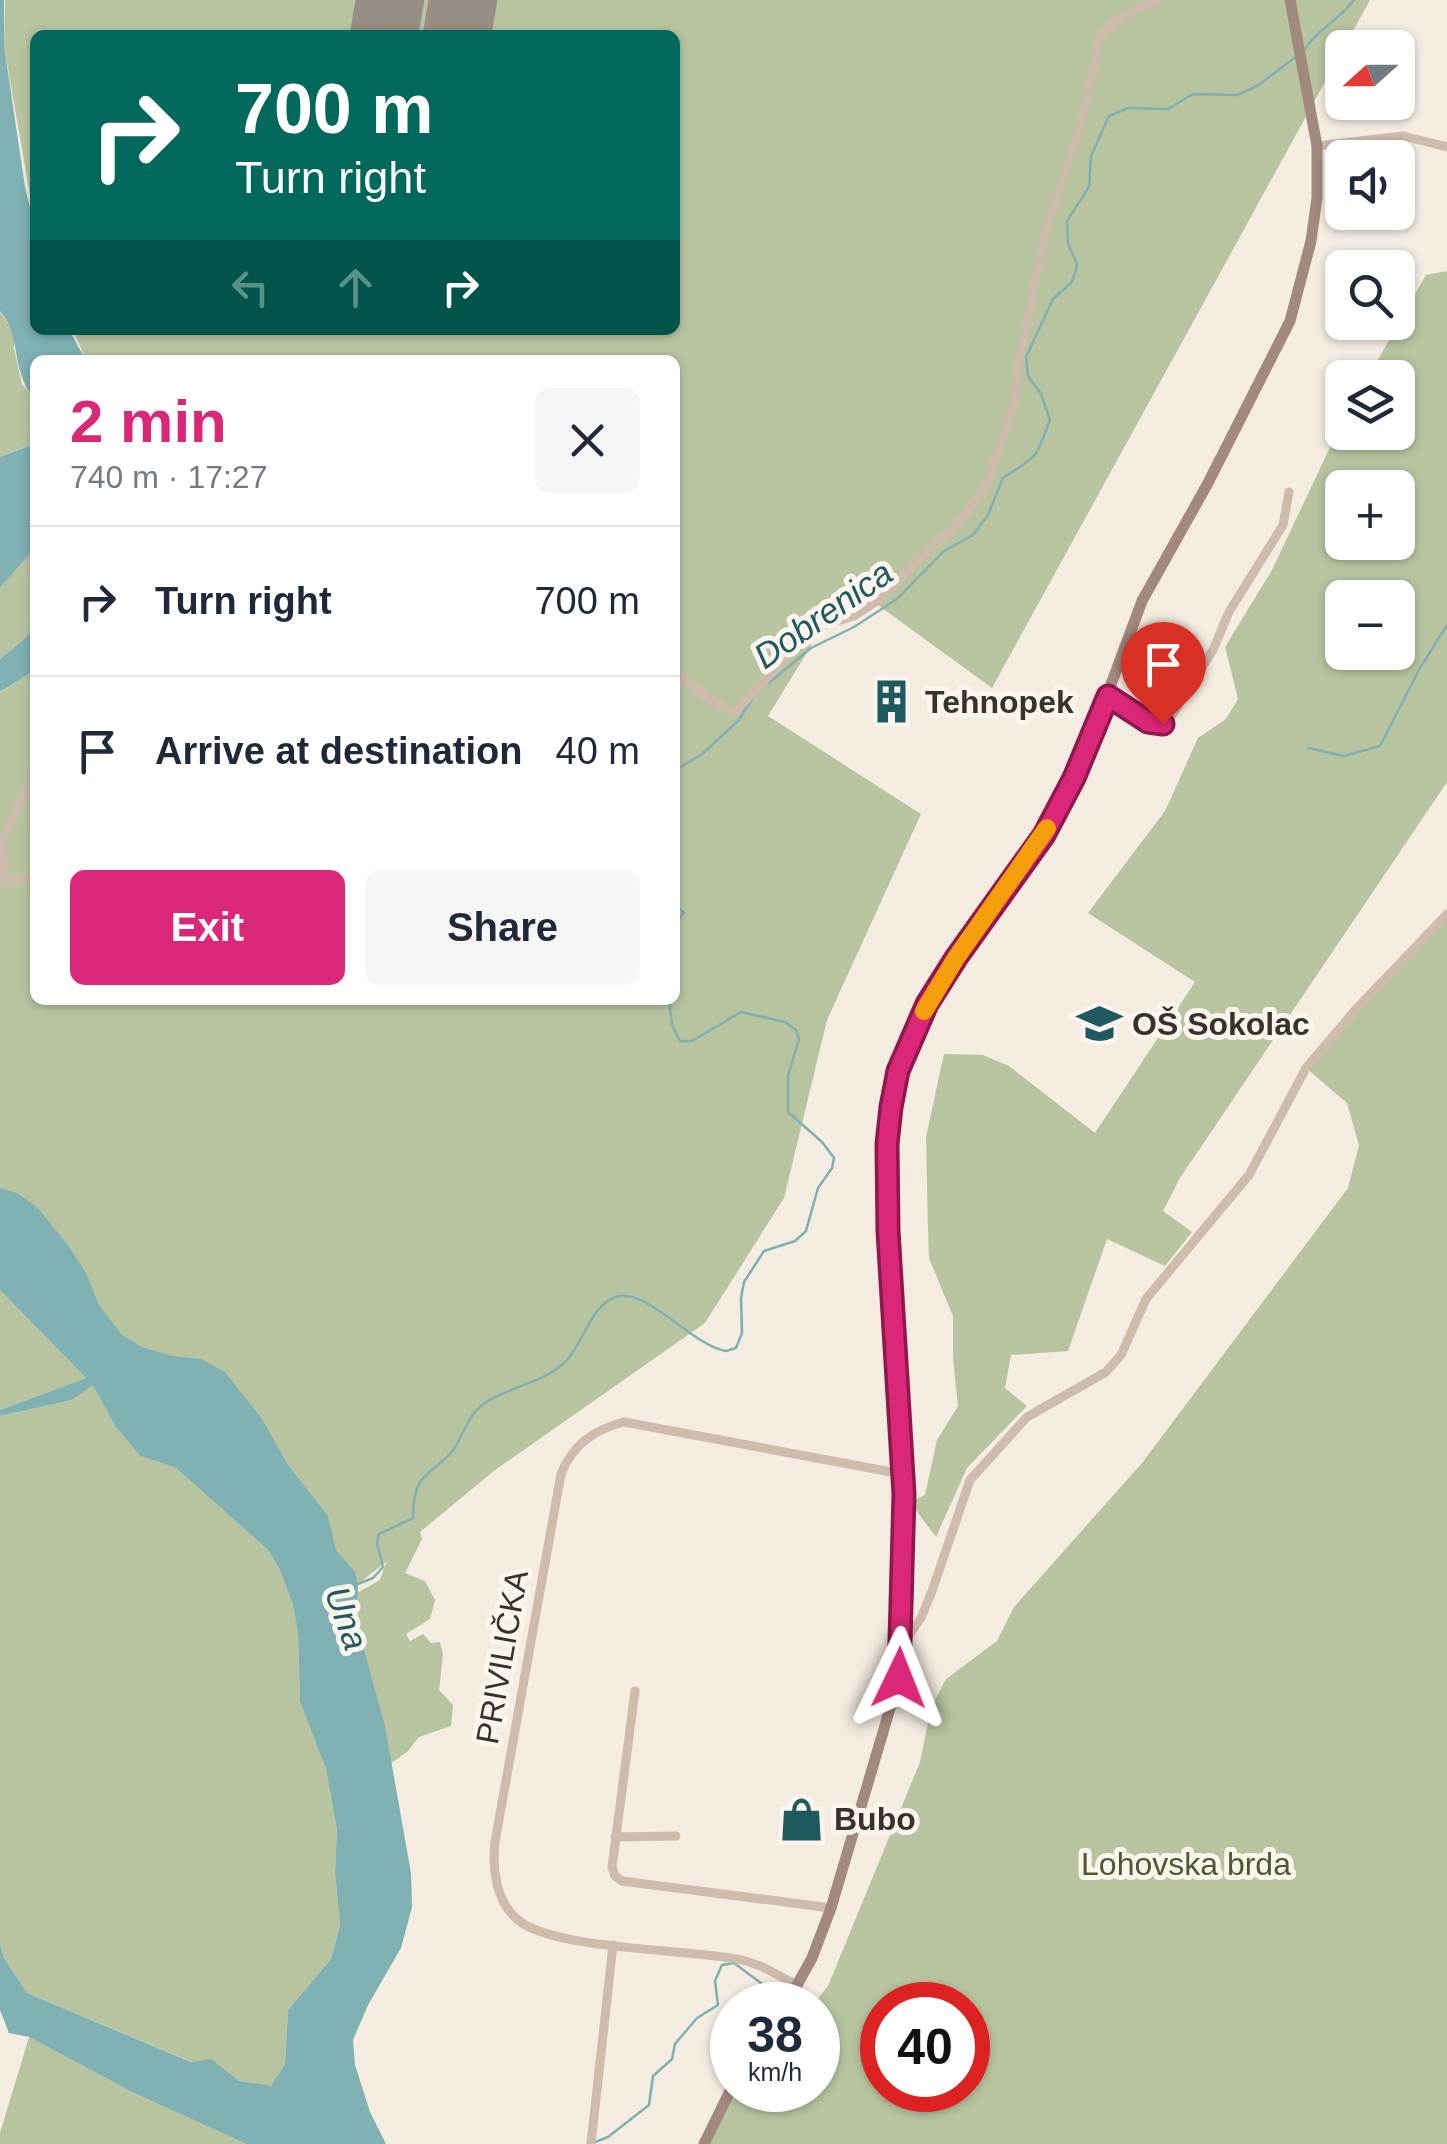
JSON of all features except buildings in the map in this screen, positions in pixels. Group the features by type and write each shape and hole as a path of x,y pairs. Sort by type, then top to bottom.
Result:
{"street":[{"path":"680,677 735,712 804,637 821,626 854,616 880,598 950,533 987,484 1014,404 1047,224 1078,136 1100,38 1119,18 1158,0"},
{"path":"800,1982 831,1908 894,1697 902,1648 902,1474 887,1144 898,1071 942,978 1064,800 1108,696 1142,601 1208,483 1290,322 1311,241 1317,198 1316,146 1291,4"},
{"path":"1316,146 1403,136 1447,147"},
{"path":"1108,696 1148,722 1163,724 1172,715 1283,525 1289,492"},
{"path":"30,783 2,840 4,882 30,879"},
{"path":"902,1648 932,1592 970,1480 1027,1417 1112,1366 1146,1299 1249,1176 1306,1068 1447,914"},
{"name":"PRIVILIČKA","path":"790,1982 743,1960 546,1933 520,1922 506,1905 494,1870 495,1842 561,1474 567,1459 584,1440 624,1422 637,1422 902,1474"},
{"path":"636,1691 615,1837 615,1876 831,1908"},
{"path":"615,1837 676,1836"},
{"path":"591,2144 613,1945"},
{"path":"704,2144 719,2112"}],"green space":[{"path":"5,0 1370,0 1354,30 1325,30 1325,82 992,688 849,584 768,716 921,814 827,1020 784,1198 705,1323 495,1470 420,1532 422,1539 405,1573 425,1581 435,1600 430,1619 406,1634 410,1641 423,1634 431,1643 440,1642 443,1655 439,1690 453,1705 451,1726 419,1737 390,1764 365,1658 357,1593 380,1580 386,1562 358,1584 248,1436 147,1366 0,1190 0,693 30,672 30,1005 680,1005 680,355 84,355 75,335 680,335 680,30 30,30 30,196 4,45"},
{"path":"1447,271 1447,782 1180,1178 1163,1211 1192,1232 1165,1266 1107,1239 1068,1351 1011,1355 1005,1388 1027,1406 967,1468 936,1537 912,1505 925,1495 937,1440 958,1406 953,1316 929,1258 926,1137 944,1054 983,1055 1009,1066 1095,1133 1195,982 1088,913 1165,811 1198,738 1226,719 1238,699 1225,647 1272,570 1329,450 1415,450 1415,360 1378,360 1389,340 1415,340 1415,294 1426,275"},
{"path":"0,311 14,334 22,384 30,394 30,448 0,457"},
{"path":"30,554 30,634 0,659 0,588"},
{"name":"Lohovska brda","path":"1447,914 1447,2144 704,2144 721,2112 840,2112 840,1982 830,1982 920,1762 931,1708 946,1679 997,1641 1014,1607 1142,1463 1348,1188 1359,1145 1347,1103 1306,1068"},
{"path":"0,1290 86,1378 0,1410"},
{"path":"93,1384 115,1426 140,1456 176,1468 268,1550 293,1605 300,1702 326,1769 337,1830 335,1872 340,1925 331,1959 288,2010 285,2064 271,2087 239,2081 211,2060 192,2062 27,1993 4,1958 0,1944 0,1416 72,1400"},
{"path":"29,2037 132,2092 246,2144 0,2144"}],"water":[{"path":"0,0 4,0 4,45 30,208 30,335 72,335 83,355 30,355 30,392 22,377 12,332 0,311"},
{"path":"30,447 30,554 0,588 0,457"},
{"path":"30,634 30,673 0,692 0,659"},
{"name":"Una","path":"0,1188 17,1193 38,1208 70,1248 99,1305 122,1335 142,1347 201,1359 225,1372 328,1516 336,1550 355,1572 357,1624 385,1726 411,1873 412,1907 401,1948 353,2040 355,2065 370,2112 386,2144 246,2144 132,2092 29,2037 9,2033 0,2010 0,1944 4,1958 27,1993 191,2062 211,2059 239,2081 271,2086 285,2064 288,2010 331,1959 340,1925 335,1872 337,1830 326,1769 300,1702 293,1605 268,1550 176,1468 140,1456 115,1426 93,1385 72,1400 0,1416 0,1410 86,1378 0,1290"}],"waterway":[{"name":"Dobrenica","path":"1303,51 1354,0"},
{"name":"Dobrenica","path":"769,683 811,648 854,627 897,599 944,551 973,535 988,515 1003,478 1038,450 1050,420 1041,394 1028,376 1026,357 1053,299 1071,283 1075,273 1077,264 1068,243 1067,221 1089,187 1091,156 1109,116 1128,108 1168,109 1193,94 1237,95 1257,86 1297,56"},
{"path":"1308,748 1344,756 1380,746 1447,625"},
{"name":"Dobrenica","path":"680,767 701,755 738,721 753,698"},
{"name":"Dobrenica","path":"680,909 684,913 680,917"},
{"name":"Dobrenica","path":"358,1584 373,1578 383,1567 377,1543 379,1534 413,1518 419,1485 454,1449 477,1410 563,1364 594,1315 610,1299 632,1297 645,1302 713,1347 726,1351 736,1348 742,1333 744,1282 764,1251 795,1241 806,1231 818,1188 834,1158 788,1112 788,1076 799,1039 796,1030 785,1022 741,1012 692,1041 680,1041 672,1025 670,1005"},
{"path":"715,1982 722,1965 734,1963 760,1982"},
{"path":"593,2143 608,2137 649,2105 653,2076 672,2059 675,2044 697,2018 710,2010"}],"runway":[{"path":"385,30 390,0"},
{"path":"458,30 463,0"}],"slow traffic":[{"path":"924,1011 942,978 1047,828"}],"place":[{"name":"Tehnopek","path":"892,702"},
{"name":"OŠ Sokolac","path":"1099,1024"},
{"name":"Bubo","path":"801,1819"}],"route":[{"path":"899,1678 904,1494 888,1231 887,1144 898,1071 942,978 1064,800 1108,696 1148,722 1163,724"}]}
